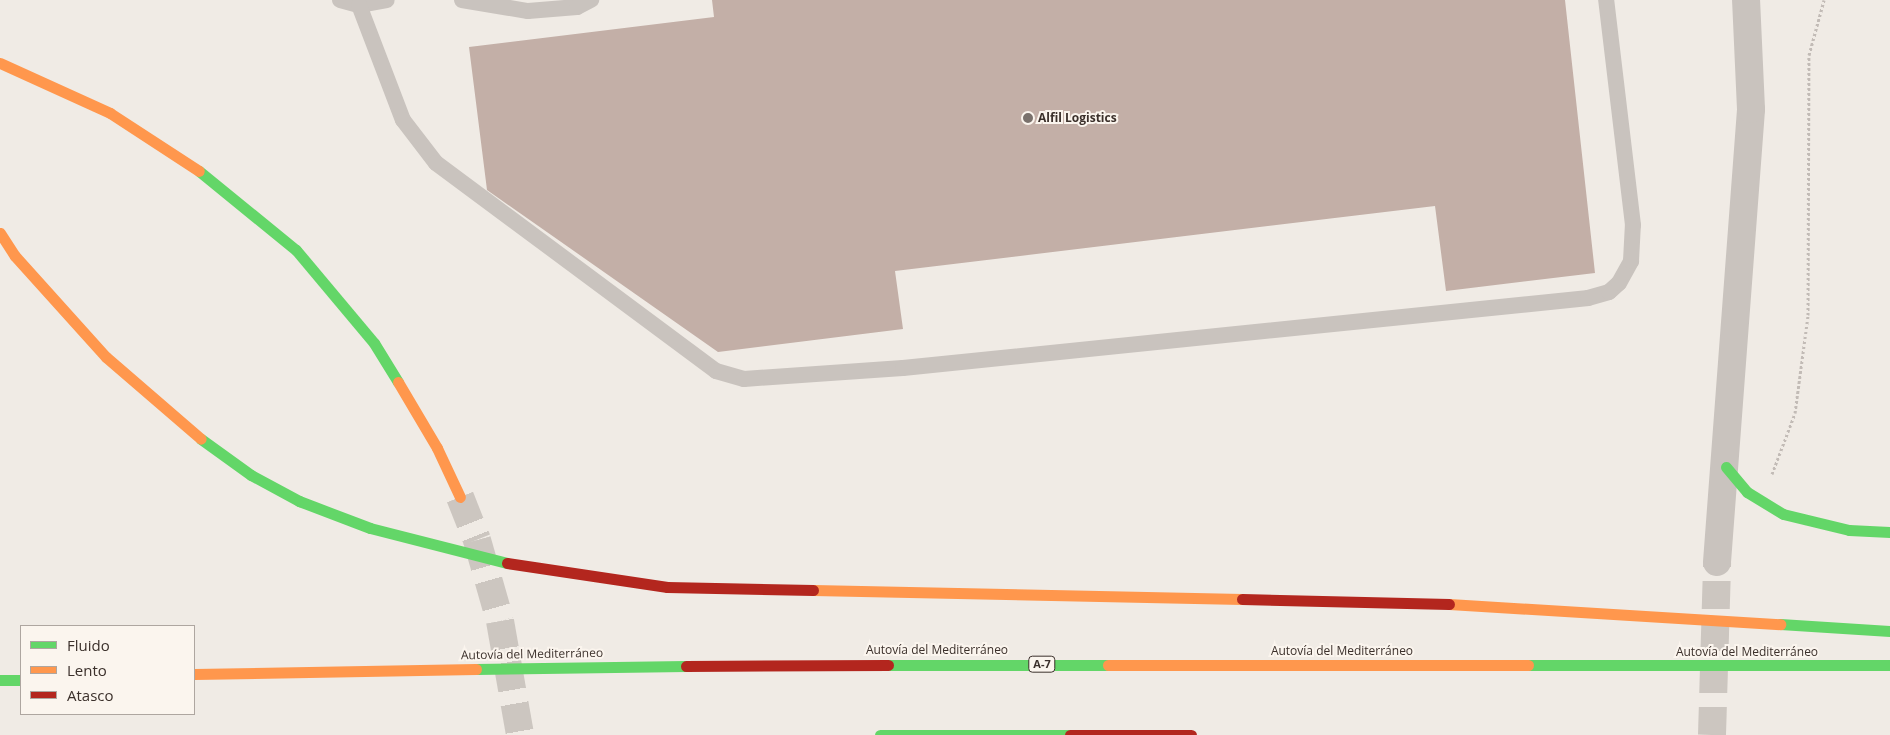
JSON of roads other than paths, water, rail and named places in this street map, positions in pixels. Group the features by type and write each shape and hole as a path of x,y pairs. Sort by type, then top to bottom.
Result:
{"highway":[{"path":"2,64 110,113 214,181 296,250 374,343 437,448 460,497"},
{"path":"0,234 15,256 106,358 204,442 251,475 299,501 370,528 509,563 667,587 1414,602 1890,632"},
{"path":"1726,467 1756,499 1807,523 1890,532"},
{"name":"Autovía del Mediterráneo","path":"195,674 744,665 1890,665"},
{"path":"0,680 20,680"},
{"path":"880,735 1191,735"}],"street":[{"path":"1718,562 1751,109 1746,0"}],"lane":[{"path":"340,0 359,5 387,0"},
{"path":"462,0 528,11 577,6 591,0"},
{"path":"359,5 403,120 436,163 716,371 744,379 903,368 1588,298 1609,292 1619,283 1631,261 1633,225 1606,0"}],"tunnel":[{"path":"460,497 477,540 500,621 520,735"},
{"path":"1712,735 1717,562"}],"place":[{"name":"Alfil Logistics","path":"1028,118"}]}
